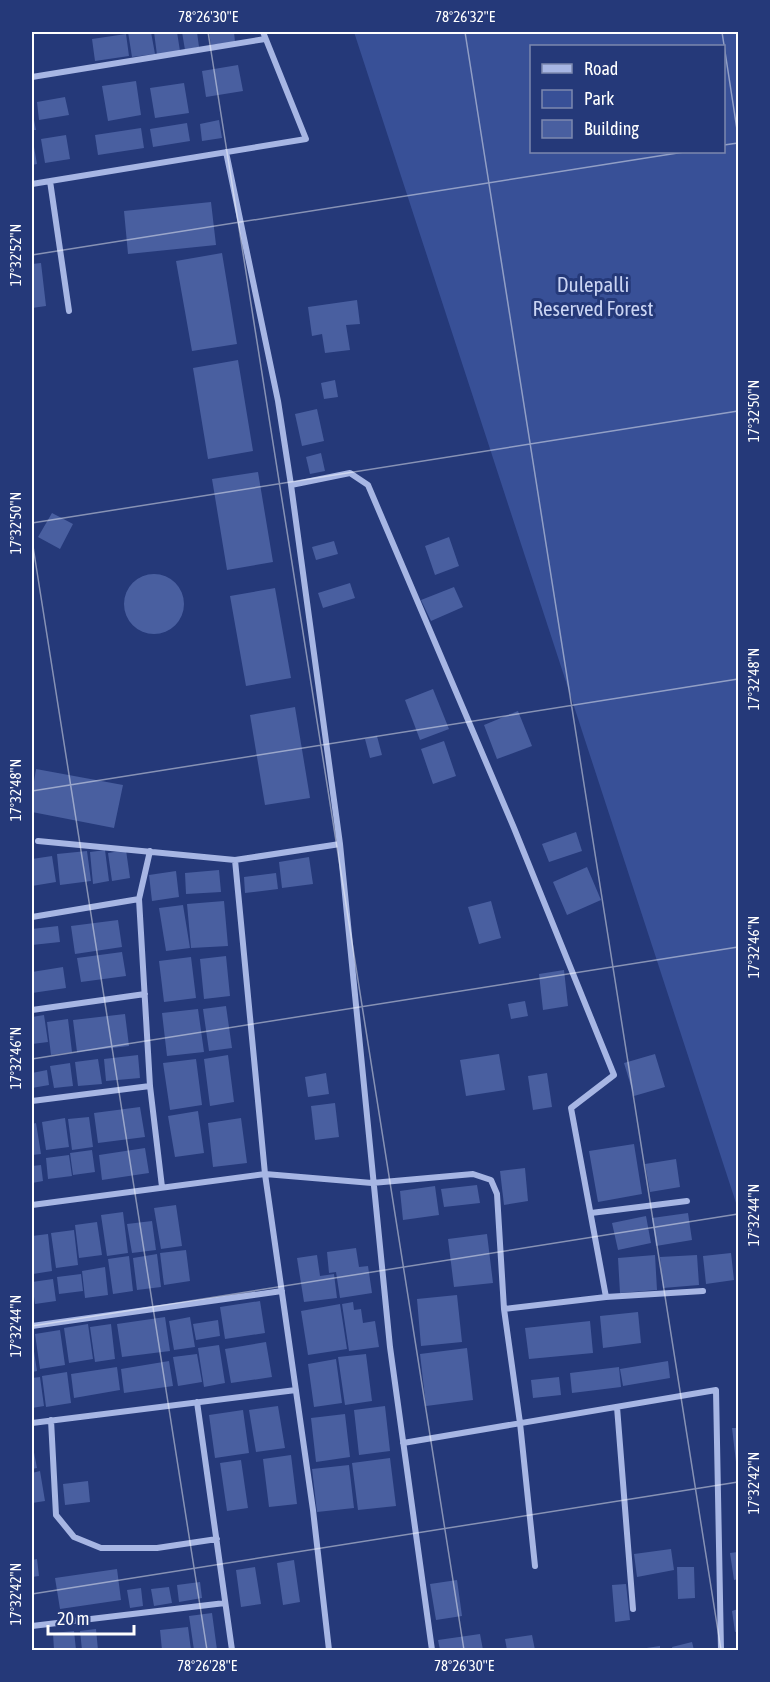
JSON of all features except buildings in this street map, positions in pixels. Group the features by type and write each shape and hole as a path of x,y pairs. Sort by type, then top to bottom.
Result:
{"street":[{"path":"32,184 306,139 263,32"},
{"path":"32,77 265,39"},
{"path":"226,152 278,401 291,485 340,844 390,1347 432,1650"},
{"path":"50,181 69,311"},
{"path":"291,485 350,473 368,484 514,828 614,1075 572,1108 606,1297"},
{"path":"38,841 235,860 340,844"},
{"path":"150,851 139,899 150,1086 162,1187"},
{"path":"235,860 265,1174 313,1510 328,1650"},
{"path":"32,917 139,899"},
{"path":"32,1010 145,994"},
{"path":"32,1101 150,1086"},
{"path":"32,1205 265,1174 372,1183 473,1174 491,1180 497,1194 504,1309 520,1423 535,1566"},
{"path":"591,1214 687,1201"},
{"path":"32,1326 282,1291"},
{"path":"504,1309 606,1297 703,1291"},
{"path":"32,1423 296,1390"},
{"path":"403,1443 716,1390 721,1650"},
{"path":"197,1402 231,1650"},
{"path":"616,1407 633,1608"},
{"path":"51,1420 56,1515 74,1538 101,1548 146,1548 217,1539"},
{"path":"32,1626 225,1603"}],"green space":[{"name":"Dulepalli Reserved Forest","path":"354,32 738,32 738,1209"}]}
